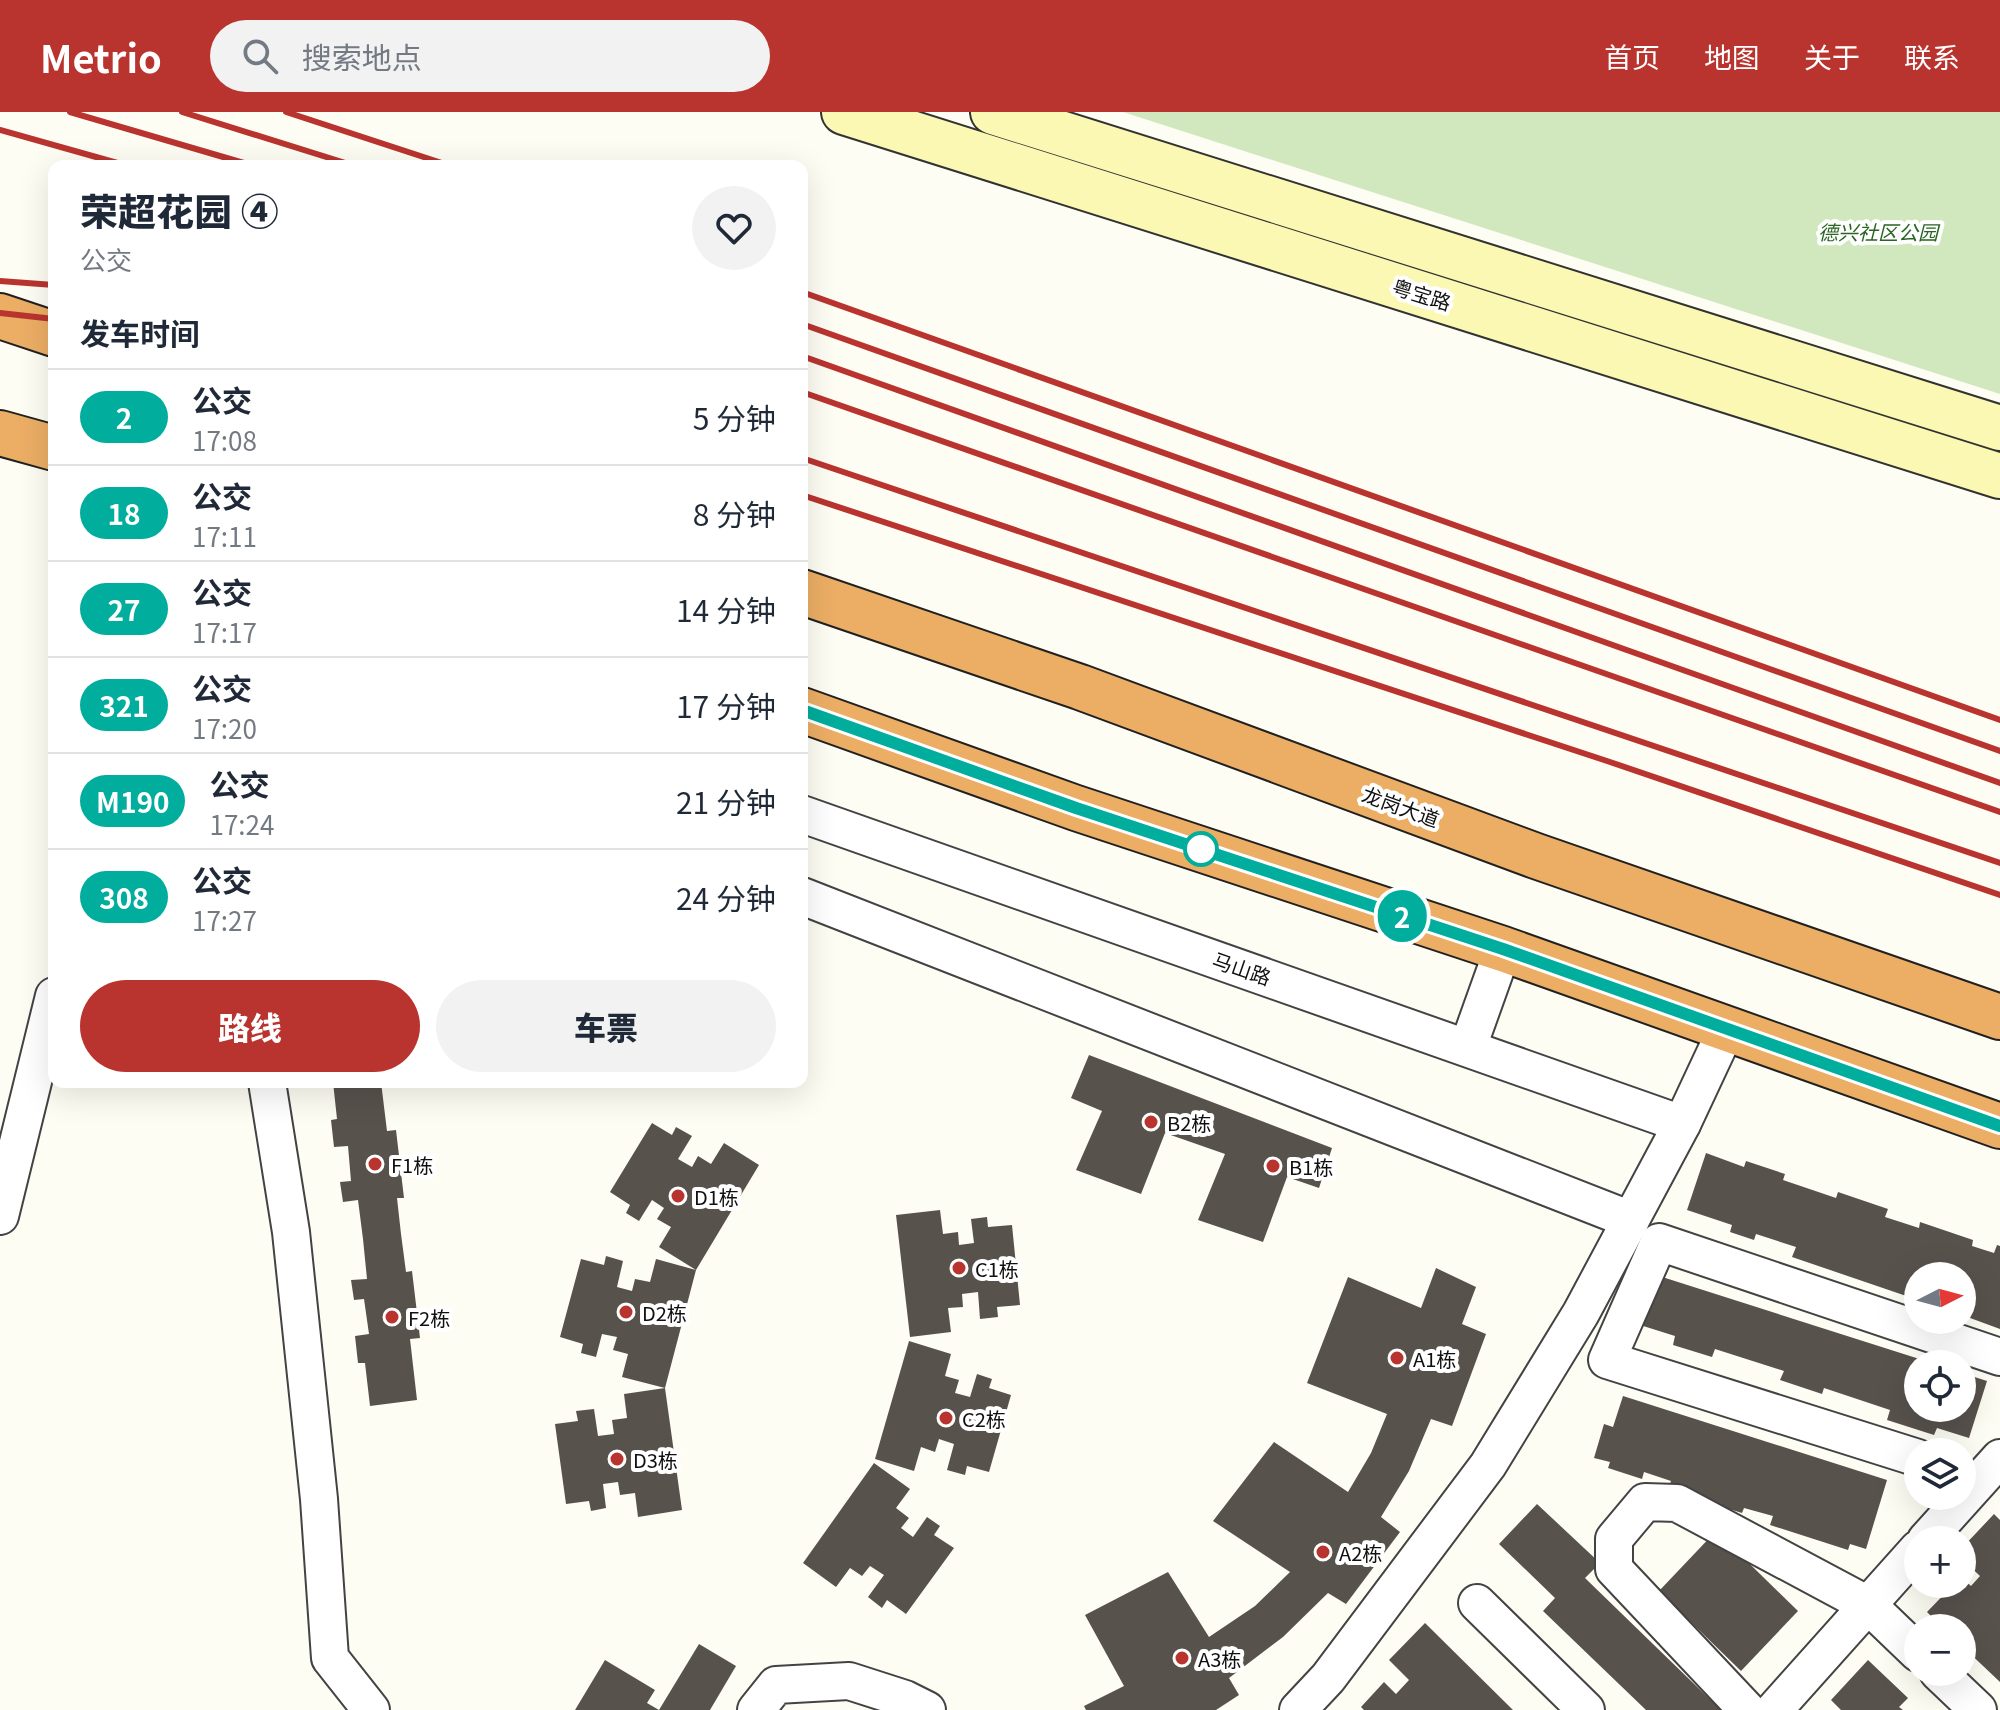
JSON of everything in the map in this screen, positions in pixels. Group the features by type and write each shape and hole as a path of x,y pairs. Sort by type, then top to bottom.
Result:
{"highway":[{"path":"0,316 48,332"},
{"path":"0,433 48,446"},
{"name":"龙岗大道","path":"808,594 1065,682 1536,856 2000,1017"},
{"path":"808,712 1076,808 1503,949 2000,1126"}],"main road":[{"name":"粤宝路","path":"844,112 2000,476"},
{"path":"993,112 2000,428"}],"street":[{"name":"马山路","path":"808,816 1682,1124"},
{"path":"808,898 1631,1220"},
{"path":"1468,1047 1503,949"},
{"path":"0,1216 48,1020"},
{"path":"1298,1710 1328,1678 1488,1465 1581,1313 1682,1124 1726,1030"},
{"path":"268,1088 291,1232 319,1499 330,1658 371,1710"},
{"path":"1904,1454 1607,1360 1659,1242 2000,1357"},
{"path":"1939,1526 1986,1476"},
{"path":"1747,1710 1614,1569 1614,1539 1645,1502 1677,1503 1868,1605 1904,1640"},
{"path":"1774,1710 1904,1565"},
{"path":"1477,1603 1586,1710"},
{"path":"756,1710 776,1685 849,1681 905,1699 927,1710"},
{"path":"1953,1686 1978,1710"}],"green space":[{"name":"德兴社区公园","path":"1123,112 2000,112 2000,394"}],"building":[{"path":"1089,1055 1332,1148 1319,1188 1287,1177 1263,1242 1198,1220 1225,1154 1165,1133 1141,1194 1076,1170 1102,1111 1071,1098"},
{"path":"334,1088 382,1088 387,1131 396,1130 404,1198 397,1198 401,1234 406,1272 412,1271 420,1338 410,1339 417,1400 370,1406 365,1363 358,1363 355,1336 369,1334 364,1299 354,1300 351,1280 367,1279 358,1200 343,1202 340,1182 351,1181 348,1146 334,1147 331,1120 337,1119"},
{"name":"D1栋","path":"652,1123 672,1135 676,1127 692,1136 678,1159 692,1167 698,1156 711,1164 724,1143 759,1165 696,1270 659,1247 671,1227 657,1219 664,1208 652,1200 639,1221 626,1213 630,1205 610,1192"},
{"path":"1706,1153 1744,1167 1746,1161 1785,1174 1783,1180 1836,1198 1838,1192 1888,1209 1885,1217 1919,1228 1920,1222 1973,1240 1972,1246 1994,1253 1997,1245 2000,1246 2000,1329 1976,1320 1976,1262 1904,1262 1904,1295 1792,1257 1796,1247 1756,1234 1754,1240 1730,1232 1732,1225 1687,1210"},
{"name":"C1栋","path":"940,1210 943,1234 958,1232 959,1245 974,1243 971,1219 987,1217 988,1227 1012,1225 1020,1305 997,1307 998,1317 980,1319 978,1292 962,1294 963,1307 948,1308 951,1332 910,1337 896,1215"},
{"name":"D2栋","path":"606,1256 623,1261 617,1287 632,1291 635,1279 650,1282 656,1259 696,1270 665,1388 622,1377 628,1354 613,1350 617,1337 602,1334 596,1357 581,1353 583,1344 560,1337 581,1259 604,1265"},
{"path":"1436,1268 1476,1287 1462,1324 1486,1334 1452,1426 1431,1419 1409,1471 1381,1517 1400,1532 1346,1604 1328,1593 1283,1637 1229,1678 1239,1695 1216,1710 1086,1710 1084,1706 1124,1686 1085,1615 1168,1572 1209,1637 1255,1606 1290,1572 1213,1521 1274,1442 1348,1492 1371,1453 1387,1414 1307,1383 1348,1277 1421,1308"},
{"path":"1656,1275 1904,1354 1904,1422 1974,1422 1969,1438 1937,1428 1934,1435 1887,1420 1890,1410 1824,1388 1822,1394 1780,1380 1784,1371 1715,1349 1712,1357 1673,1345 1675,1336 1640,1325"},
{"name":"C2栋","path":"909,1341 951,1354 945,1376 959,1380 955,1393 970,1397 977,1374 992,1379 989,1388 1011,1395 989,1472 967,1466 965,1475 947,1470 954,1444 939,1439 935,1452 921,1447 914,1471 875,1459"},
{"path":"1976,1377 1987,1381 1976,1416"},
{"name":"D3栋","path":"665,1388 682,1510 638,1517 635,1493 620,1495 618,1482 603,1484 606,1508 591,1511 589,1501 566,1504 555,1424 578,1421 576,1411 594,1409 598,1436 614,1434 612,1420 627,1418 624,1394"},
{"path":"1623,1396 1887,1480 1866,1549 1850,1544 1848,1550 1770,1525 1773,1516 1744,1508 1742,1513 1668,1490 1671,1481 1644,1472 1642,1479 1608,1468 1610,1462 1594,1458 1604,1424 1613,1427"},
{"path":"874,1463 910,1489 896,1508 909,1518 901,1528 913,1537 927,1517 940,1526 934,1535 954,1548 906,1614 887,1600 882,1608 868,1597 884,1575 870,1566 862,1576 850,1568 836,1587 803,1563"},
{"path":"1537,1504 1600,1563 1585,1578 1721,1710 1646,1710 1543,1611 1555,1598 1499,1544"},
{"path":"1994,1514 2000,1520 2000,1682 1976,1659 1976,1614 1927,1612 1940,1598 1976,1598 1976,1580 1980,1576 1976,1572 1976,1533"},
{"path":"1716,1531 1798,1611 1741,1671 1659,1591"},
{"path":"1425,1623 1513,1710 1364,1710 1361,1707 1384,1682 1396,1694 1409,1680 1389,1660"},
{"path":"699,1644 736,1666 710,1710 659,1710"},
{"path":"605,1660 655,1690 647,1703 659,1710 575,1710"},
{"path":"1868,1660 1908,1698 1899,1707 1903,1710 1841,1710 1831,1700"}],"railway":[{"path":"70,112 234,160"},
{"path":"182,112 336,160"},
{"path":"286,112 433,160"},
{"path":"0,130 107,160"},
{"path":"0,281 48,285"},
{"path":"808,294 2000,720"},
{"path":"0,313 48,318"},
{"path":"808,326 2000,751"},
{"path":"808,358 2000,783"},
{"path":"808,394 2000,812"},
{"path":"808,460 2000,863"},
{"path":"808,497 1607,761 2000,895"}],"bus line":[{"name":"2","path":"808,712 1076,808 1503,949 2000,1126"}],"place":[{"name":"B2栋","path":"1151,1122"},
{"name":"F1栋","path":"375,1164"},
{"name":"B1栋","path":"1273,1166"},
{"name":"D1栋","path":"678,1196"},
{"name":"C1栋","path":"959,1268"},
{"name":"D2栋","path":"626,1312"},
{"name":"F2栋","path":"392,1317"},
{"name":"A1栋","path":"1397,1358"},
{"name":"C2栋","path":"946,1418"},
{"name":"D3栋","path":"617,1459"},
{"name":"A2栋","path":"1323,1552"},
{"name":"A3栋","path":"1182,1658"}]}
